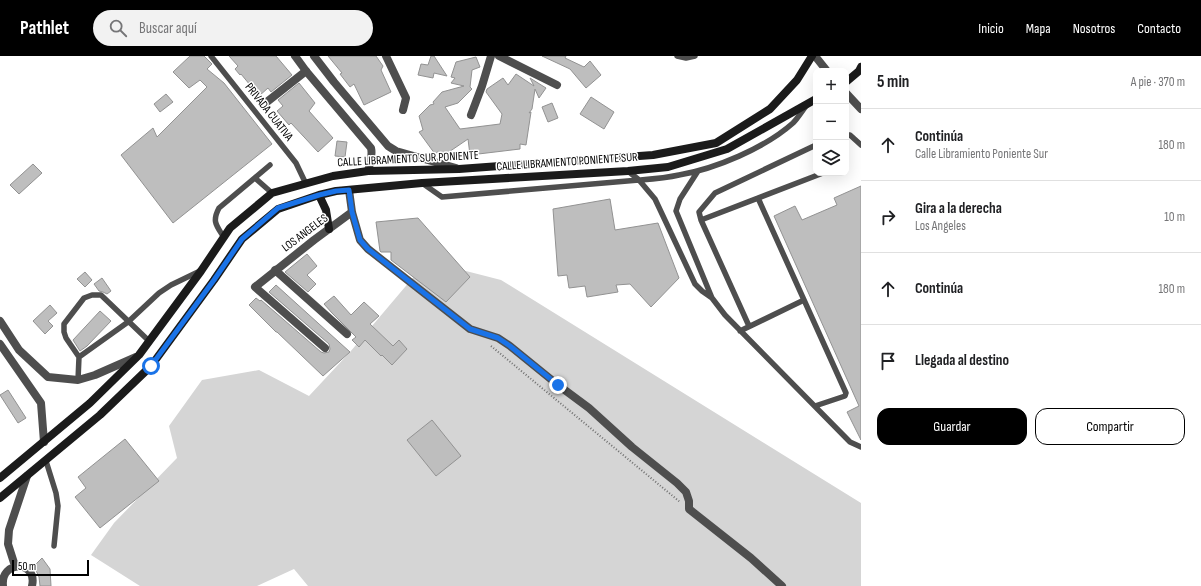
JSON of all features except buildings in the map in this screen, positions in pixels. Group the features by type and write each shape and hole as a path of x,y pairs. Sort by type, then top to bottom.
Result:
{"main road":[{"name":"CALLE LIBRAMIENTO SUR PONIENTE","path":"0,478 90,403 139,355 201,271 223,236 230,228 272,193 333,176 368,171 459,169 653,156 716,143 770,109 797,80 812,56"},
{"path":"849,79 861,68"},
{"name":"CALLE LIBRAMIENTO PONIENTE SUR","path":"0,498 100,415 151,366 242,239 278,208 336,191 422,183 628,171 668,166 727,149 813,100"},
{"path":"319,195 326,210 329,229"}],"street":[{"path":"295,56 371,148 372,159 368,171"},
{"path":"314,56 388,146 396,151 459,169"},
{"path":"386,56 406,98 403,110"},
{"path":"471,115 491,56"},
{"path":"499,56 557,85"},
{"path":"815,56 825,68"},
{"path":"263,105 306,71"},
{"path":"849,96 861,109"},
{"path":"349,190 352,212 360,240 368,249 470,329 498,338 589,408 632,447 677,483 687,496 689,501 689,510 751,558 782,586"},
{"name":"LOS ANGELES","path":"325,348 255,287 275,270 352,212"},
{"path":"275,270 347,334"},
{"path":"0,322 20,350 48,377 78,380 95,375 139,355"},
{"path":"0,344 40,403 44,442"},
{"path":"16,566 8,544 9,530 27,476"},
{"path":"2,581 7,571 16,566 24,567 33,578 32,586"}],"lane":[{"name":"PRIVADA CUATIVA","path":"211,56 296,163 306,184"},
{"path":"677,56 686,58 695,56"},
{"path":"422,183 442,197 639,180 698,171 745,153 771,139 794,122 808,103"},
{"path":"849,135 861,145"},
{"path":"749,326 701,220 699,212 715,192 813,147"},
{"path":"223,236 215,223 215,214 219,208 270,165"},
{"path":"628,171 639,180 655,199 695,284 712,298"},
{"path":"698,171 680,199 676,211 712,298 725,315 850,442 861,447"},
{"path":"701,220 815,176"},
{"path":"255,178 272,193"},
{"path":"758,198 846,394 845,396 815,406"},
{"path":"79,357 128,322 159,293 171,285 201,271"},
{"path":"78,380 79,357 66,338 64,324 84,298 92,295 101,295 128,322 149,340"},
{"path":"740,330 804,300"},
{"path":"46,461 56,493 58,506 54,546"}],"path":[{"path":"488,344 689,510"}],"shaded area":[{"path":"427,261 501,280 861,503 861,586 308,586 294,569 257,586 140,586 91,555 114,523 177,458 169,426 202,380 259,370 309,396 350,352"}],"route":[{"path":"151,366 242,239 278,208 319,195 349,190 356,229 360,240 368,249 470,329 498,338 558,385"}]}
